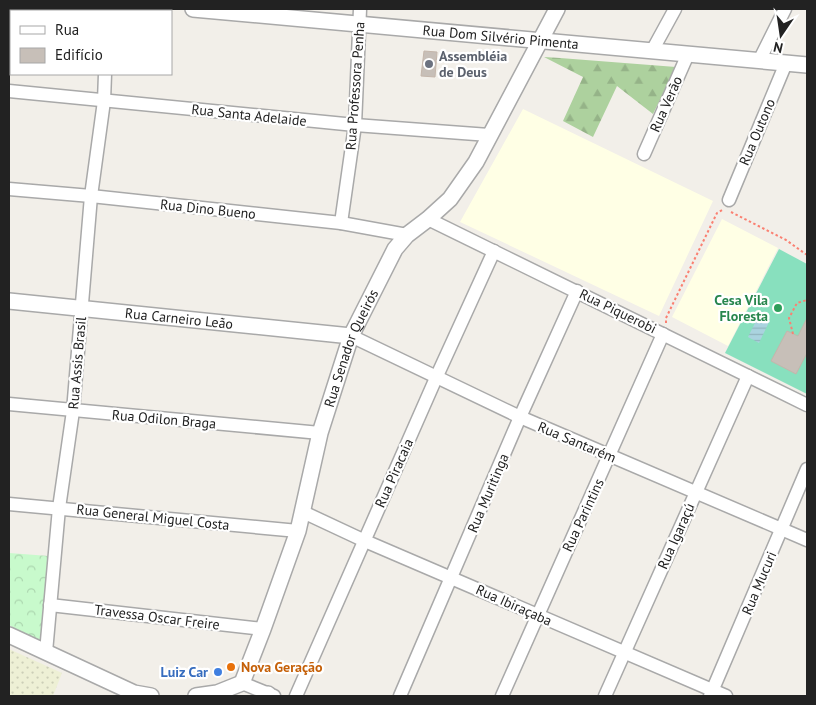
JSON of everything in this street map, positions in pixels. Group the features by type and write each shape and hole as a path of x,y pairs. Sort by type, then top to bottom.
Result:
{"street":[{"name":"Rua Dom Silvério Pimenta","path":"193,9 807,65"},
{"name":"Rua Professora Penha","path":"341,223 355,125 360,9"},
{"name":"Rua Senador Queirós","path":"242,683 298,531 320,434 351,336 395,249 407,235 450,199 476,162 557,9"},
{"path":"652,51 675,9"},
{"path":"760,61 785,9"},
{"name":"Rua Verão","path":"644,154 688,54"},
{"name":"Rua Outono","path":"729,200 786,64"},
{"name":"Rua Assis Brasil","path":"46,652 59,508 73,411 91,196 104,100 105,75"},
{"name":"Rua Santa Adelaide","path":"9,91 355,125 489,135"},
{"name":"Rua Dino Bueno","path":"9,189 341,223 407,235"},
{"name":"Rua Piquerobi","path":"428,219 807,405"},
{"name":"Rua Piracaia","path":"296,696 494,251"},
{"name":"Rua Muritinga","path":"400,696 520,417 577,291"},
{"name":"Rua Carneiro Leão","path":"9,302 351,336"},
{"name":"Rua Parintins","path":"502,696 663,334"},
{"name":"Rua Santarém","path":"351,336 520,417 807,540"},
{"name":"Rua Igaraçú","path":"605,696 748,376"},
{"name":"Rua Odilon Braga","path":"9,404 320,434"},
{"name":"Rua Mucuri","path":"711,693 807,469"},
{"name":"Rua General Miguel Costa","path":"9,504 298,531"},
{"name":"Rua Ibiraçaba","path":"302,512 537,616 624,652 711,693 726,696"},
{"name":"Travessa Oscar Freire","path":"50,604 263,629"},
{"path":"9,635 134,693 151,696"},
{"path":"196,696 217,693 242,683 270,695"}],"path":[{"path":"663,334 667,326 666,318 717,213 725,209 770,230 807,255"},
{"path":"793,334 789,318 798,303 807,300"}],"shaded area":[{"path":"523,109 713,201 659,316 460,222"},
{"path":"722,219 778,248 728,346 672,317"},
{"path":"9,649 62,673 53,696 9,696"}],"green space":[{"path":"544,57 676,67 653,114 617,86 593,137 563,121 583,77"},
{"name":"Cesa Vila Floresta","path":"779,249 807,264 807,394 725,353"},
{"path":"9,553 49,556 41,643 9,625"}],"water":[{"path":"758,317 769,322 759,343 748,337"}],"building":[{"name":"Assembléia de Deus","path":"424,51 437,52 435,77 421,76"},
{"path":"807,318 807,353 796,374 771,361 787,331 798,336"}],"place":[{"name":"Assembléia de Deus","path":"429,64"},
{"name":"Cesa Vila Floresta","path":"778,308"},
{"name":"Nova Geração","path":"231,667"},
{"name":"Luiz Car","path":"218,672"}]}
